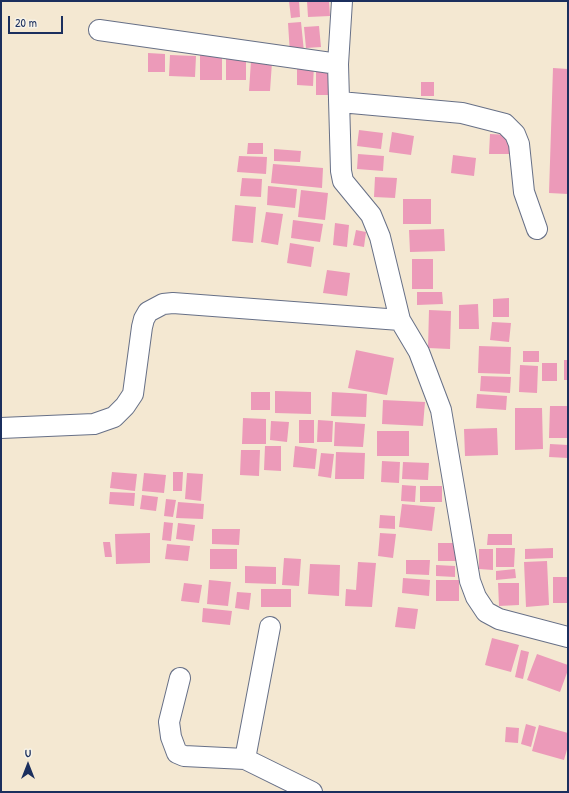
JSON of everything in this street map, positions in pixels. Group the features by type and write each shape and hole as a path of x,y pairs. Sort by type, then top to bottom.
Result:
{"street":[{"path":"342,1 338,64 341,171 343,181 371,215 380,237 400,320 419,352 441,410 470,581 476,597 486,612 499,619 568,637"},
{"path":"99,30 338,64"},
{"path":"340,102 462,113 505,124 515,134 519,144 524,192 537,229"},
{"path":"1,428 94,424 114,416 125,406 133,394 144,319 148,312 163,304 181,303 400,320"},
{"path":"245,759 270,627"},
{"path":"180,678 169,722 171,737 177,753 184,756 245,759 312,792"}],"building":[{"path":"289,1 299,1 300,17 291,18"},
{"path":"307,1 329,1 330,16 308,17"},
{"path":"301,22 304,52 290,54 288,23"},
{"path":"319,26 321,47 306,48 304,27"},
{"path":"148,53 165,54 165,72 148,72"},
{"path":"170,55 196,56 195,77 169,76"},
{"path":"200,55 222,55 222,80 200,80"},
{"path":"226,55 246,56 246,80 226,80"},
{"path":"251,61 272,62 270,91 249,91"},
{"path":"297,64 314,64 313,86 297,85"},
{"path":"316,68 333,68 333,95 316,95"},
{"path":"553,68 568,69 568,194 549,193"},
{"path":"421,82 434,82 434,96 421,96"},
{"path":"359,130 383,133 381,149 357,146"},
{"path":"392,132 414,136 411,155 389,152"},
{"path":"490,134 510,135 510,154 489,154"},
{"path":"248,143 263,143 263,154 247,154"},
{"path":"274,149 301,151 300,162 274,161"},
{"path":"358,154 384,156 383,171 357,169"},
{"path":"453,155 476,158 474,176 451,173"},
{"path":"239,156 267,157 266,174 237,172"},
{"path":"273,164 323,168 322,188 271,183"},
{"path":"375,177 397,178 395,198 374,197"},
{"path":"242,178 262,179 261,197 240,196"},
{"path":"268,186 297,189 295,208 267,205"},
{"path":"301,190 328,193 325,220 298,217"},
{"path":"403,199 431,199 431,224 403,224"},
{"path":"235,205 256,207 253,243 232,241"},
{"path":"266,212 283,214 278,245 261,242"},
{"path":"293,220 323,224 320,242 291,238"},
{"path":"335,223 349,225 347,247 333,245"},
{"path":"444,229 445,251 410,252 409,230"},
{"path":"356,230 366,232 364,247 353,245"},
{"path":"290,243 314,247 311,267 287,263"},
{"path":"412,259 433,259 433,289 412,289"},
{"path":"327,270 350,273 347,296 323,293"},
{"path":"417,292 442,292 443,304 417,305"},
{"path":"509,298 509,317 493,317 493,299"},
{"path":"478,304 479,329 459,329 459,305"},
{"path":"429,310 451,311 450,349 428,348"},
{"path":"492,322 511,323 509,342 490,340"},
{"path":"479,346 511,347 510,374 478,373"},
{"path":"356,350 394,358 387,395 348,388"},
{"path":"523,351 539,351 539,362 523,362"},
{"path":"564,360 568,360 568,380 564,380"},
{"path":"542,363 557,363 557,381 542,381"},
{"path":"520,365 538,366 537,393 519,392"},
{"path":"481,376 511,377 510,393 480,391"},
{"path":"275,391 311,392 311,414 275,413"},
{"path":"251,392 270,392 270,410 251,410"},
{"path":"332,392 367,394 366,417 331,416"},
{"path":"477,394 507,396 506,410 476,408"},
{"path":"383,400 425,402 423,426 382,424"},
{"path":"550,406 568,406 568,438 549,438"},
{"path":"515,408 542,408 543,449 515,450"},
{"path":"243,418 266,419 266,444 242,444"},
{"path":"299,420 314,420 314,443 299,443"},
{"path":"318,420 333,421 332,442 317,442"},
{"path":"271,421 289,422 287,442 270,440"},
{"path":"335,422 365,424 363,447 334,446"},
{"path":"497,428 498,455 465,456 464,429"},
{"path":"377,431 409,431 409,456 377,456"},
{"path":"550,444 568,445 568,458 549,457"},
{"path":"265,446 281,446 281,471 264,470"},
{"path":"295,446 317,449 315,469 293,467"},
{"path":"241,450 260,450 259,476 240,475"},
{"path":"336,452 365,453 364,479 335,479"},
{"path":"321,453 334,454 331,478 318,476"},
{"path":"382,461 400,462 399,483 381,482"},
{"path":"403,462 429,463 428,480 402,479"},
{"path":"112,472 137,474 135,491 110,488"},
{"path":"173,472 183,472 182,491 173,491"},
{"path":"144,473 166,475 164,493 142,491"},
{"path":"187,473 203,474 201,501 185,499"},
{"path":"402,485 416,486 415,502 401,501"},
{"path":"420,486 442,486 442,502 420,502"},
{"path":"110,492 135,493 134,506 109,504"},
{"path":"142,495 158,497 156,511 140,509"},
{"path":"166,499 176,500 173,517 164,516"},
{"path":"178,502 204,504 203,519 176,518"},
{"path":"402,504 435,507 432,531 399,527"},
{"path":"380,515 395,516 395,529 379,528"},
{"path":"164,522 173,523 171,541 162,540"},
{"path":"178,523 195,525 193,541 176,539"},
{"path":"212,529 240,529 239,545 212,544"},
{"path":"150,533 150,563 116,564 115,534"},
{"path":"380,533 396,534 393,558 378,556"},
{"path":"488,534 512,534 512,545 487,545"},
{"path":"103,542 110,542 112,557 105,557"},
{"path":"438,543 457,543 457,561 438,561"},
{"path":"167,544 190,546 188,561 165,559"},
{"path":"496,548 515,548 514,567 496,567"},
{"path":"553,548 553,558 525,559 525,549"},
{"path":"210,549 237,549 237,569 210,569"},
{"path":"479,549 493,549 493,570 479,569"},
{"path":"284,558 301,559 299,586 282,585"},
{"path":"406,560 430,560 429,575 406,574"},
{"path":"547,561 549,605 526,607 524,562"},
{"path":"358,562 376,563 372,607 345,606 346,589 356,590"},
{"path":"310,564 340,565 339,596 308,594"},
{"path":"436,565 455,566 455,577 436,576"},
{"path":"245,566 276,567 276,584 245,583"},
{"path":"515,569 516,578 496,580 496,571"},
{"path":"553,577 568,577 568,603 553,603"},
{"path":"403,578 430,580 429,596 402,593"},
{"path":"209,580 231,582 228,606 207,604"},
{"path":"436,580 459,580 459,601 436,601"},
{"path":"184,583 202,585 199,603 181,601"},
{"path":"498,583 519,583 519,605 499,606"},
{"path":"261,589 291,589 291,607 261,607"},
{"path":"237,592 251,593 249,610 235,608"},
{"path":"398,607 418,609 415,629 395,627"},
{"path":"203,608 232,611 230,625 202,622"},
{"path":"492,638 519,645 511,672 485,665"},
{"path":"521,650 529,652 523,679 515,677"},
{"path":"537,654 568,665 568,670 560,692 527,680"},
{"path":"526,724 536,727 531,747 521,744"},
{"path":"539,725 568,733 568,746 564,760 532,751"},
{"path":"506,727 519,728 518,743 505,742"}]}
